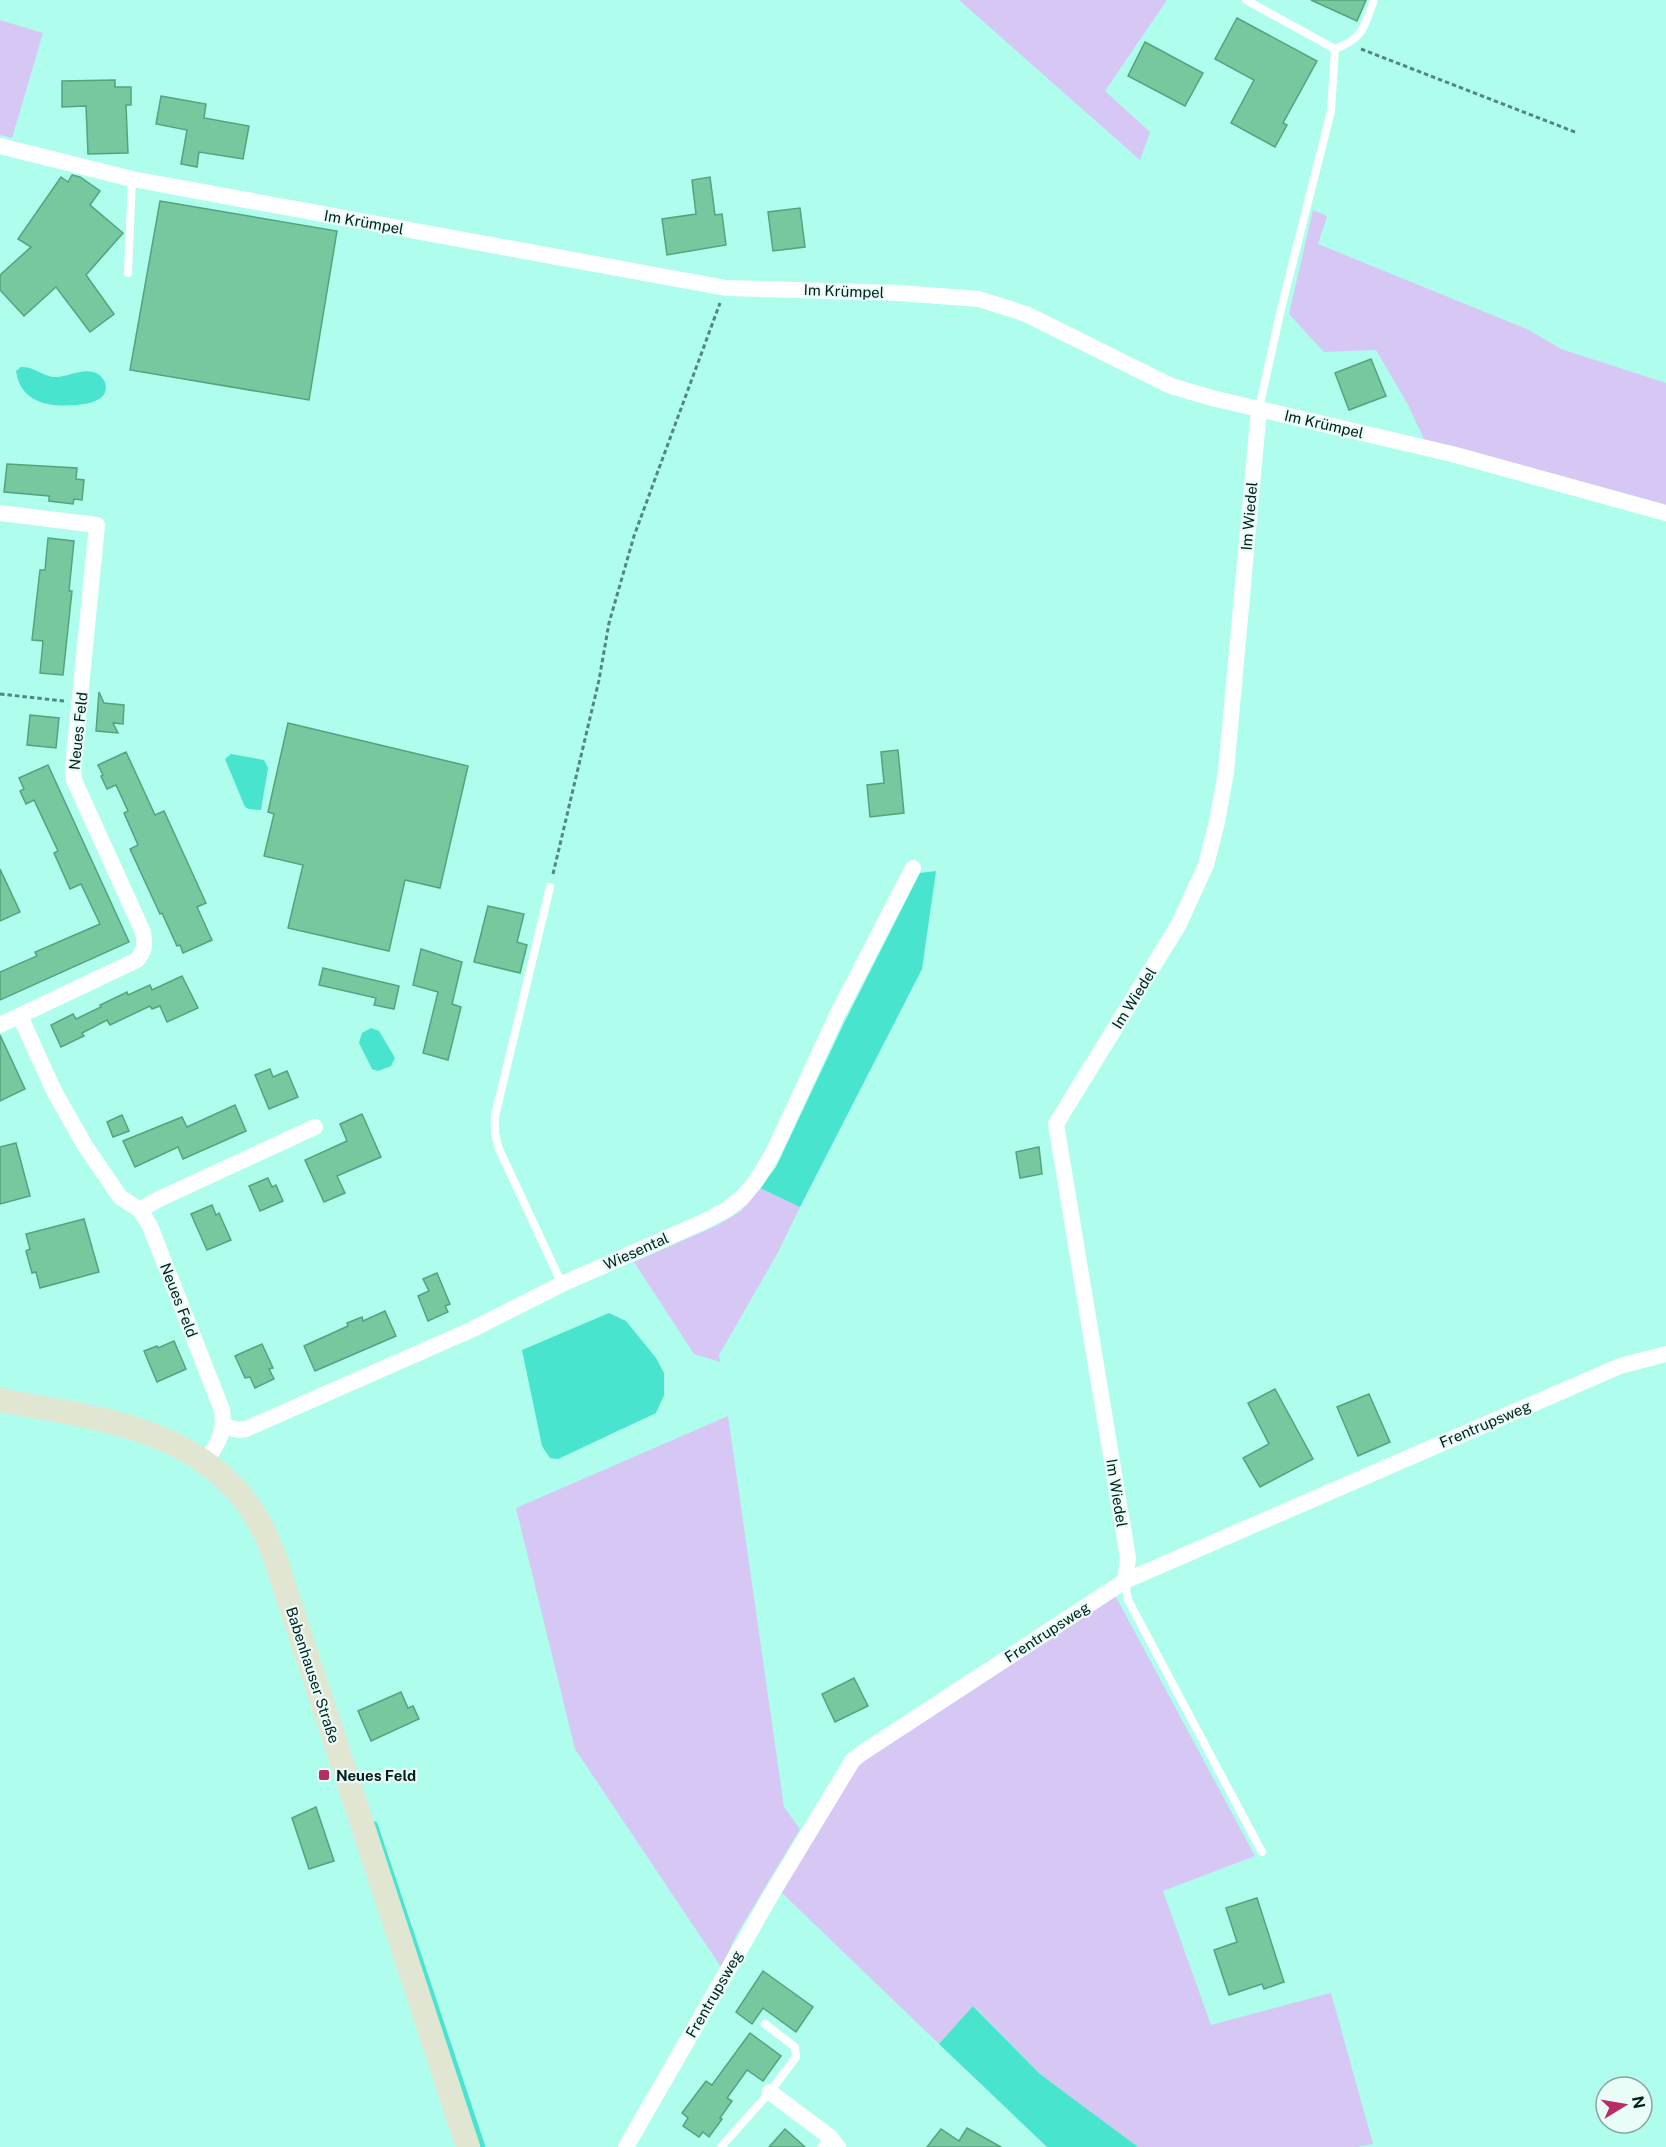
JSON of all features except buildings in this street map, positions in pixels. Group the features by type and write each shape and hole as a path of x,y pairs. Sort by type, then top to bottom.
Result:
{"main road":[{"name":"Babenhauser Straße","path":"0,1400 78,1415 146,1432 185,1448 220,1473 256,1516 268,1544 468,2147"}],"street":[{"name":"Im Krümpel","path":"0,146 132,179 726,288 899,293 979,298 1026,314 1171,386 1212,398 1452,454 1666,513"},
{"name":"Im Wiedel","path":"1125,1581 1128,1558 1056,1124 1179,924 1206,865 1226,772 1258,409"},
{"name":"Neues Feld","path":"0,513 97,525 73,768 74,780 143,932 145,943 143,953 137,960 0,1025"},
{"name":"Wiesental","path":"224,1426 238,1430 246,1429 473,1329 562,1284 703,1222 726,1210 742,1198 772,1155 838,1014 913,868"},
{"name":"Neues Feld","path":"20,1016 54,1091 84,1144 120,1197 140,1210 150,1226 222,1410 224,1426"},
{"path":"140,1210 315,1126"},
{"name":"Frentrupsweg","path":"626,2147 774,1890 853,1760 1125,1581 1620,1366 1666,1354"},
{"path":"205,1462 217,1445 224,1426"},
{"path":"770,2092 830,2144"}],"lane":[{"path":"1246,0 1335,49"},
{"path":"1335,49 1352,42 1361,33 1374,0"},
{"path":"1258,409 1332,111 1335,49"},
{"path":"128,273 132,179"},
{"path":"550,887 495,1116 495,1133 499,1149 562,1284"},
{"path":"1125,1581 1128,1600 1262,1851"},
{"path":"721,2147 770,2092 796,2057 795,2047 765,2024"}],"path":[{"path":"1352,42 1367,52 1575,132"},
{"path":"550,887 609,623 634,536 726,288"},
{"path":"0,694 81,703"}],"shaded area":[{"path":"959,0 1167,0 1105,91 1150,132 1140,160"},
{"path":"0,20 43,33 12,138 0,135"},
{"path":"1313,210 1327,216 1318,244 1529,330 1561,349 1666,383 1666,507 1425,441 1407,403 1376,350 1324,352 1289,314"},
{"path":"21,367 56,377 93,372 104,380 105,392 99,399 88,403 47,404 30,397 24,391 16,371"},
{"path":"231,754 264,760 268,768 261,810 245,807 225,759"},
{"path":"936,871 922,969 800,1207 760,1188 776,1167 844,1023 920,873"},
{"path":"371,1028 379,1031 395,1058 391,1066 378,1071 372,1069 359,1043 362,1033"},
{"path":"760,1188 800,1207 777,1254 719,1355 720,1362 694,1354 634,1262 718,1225 741,1211"},
{"path":"609,1313 626,1321 656,1358 664,1373 664,1395 656,1413 558,1459 550,1458 542,1446 522,1350"},
{"path":"728,1416 784,1807 800,1829 737,1934 721,1967 575,1749 516,1508"},
{"path":"1115,1595 1255,1856 1163,1891 1211,2025 1331,1993 1373,2144 1357,2147 1138,2147 1040,2074 974,2006 939,2044 781,1892 856,1765"},
{"path":"973,2006 1040,2074 1138,2147 1047,2147 939,2044"}],"waterway":[{"path":"375,1824 483,2147"}],"place":[{"name":"Neues Feld","path":"324,1775"}]}
